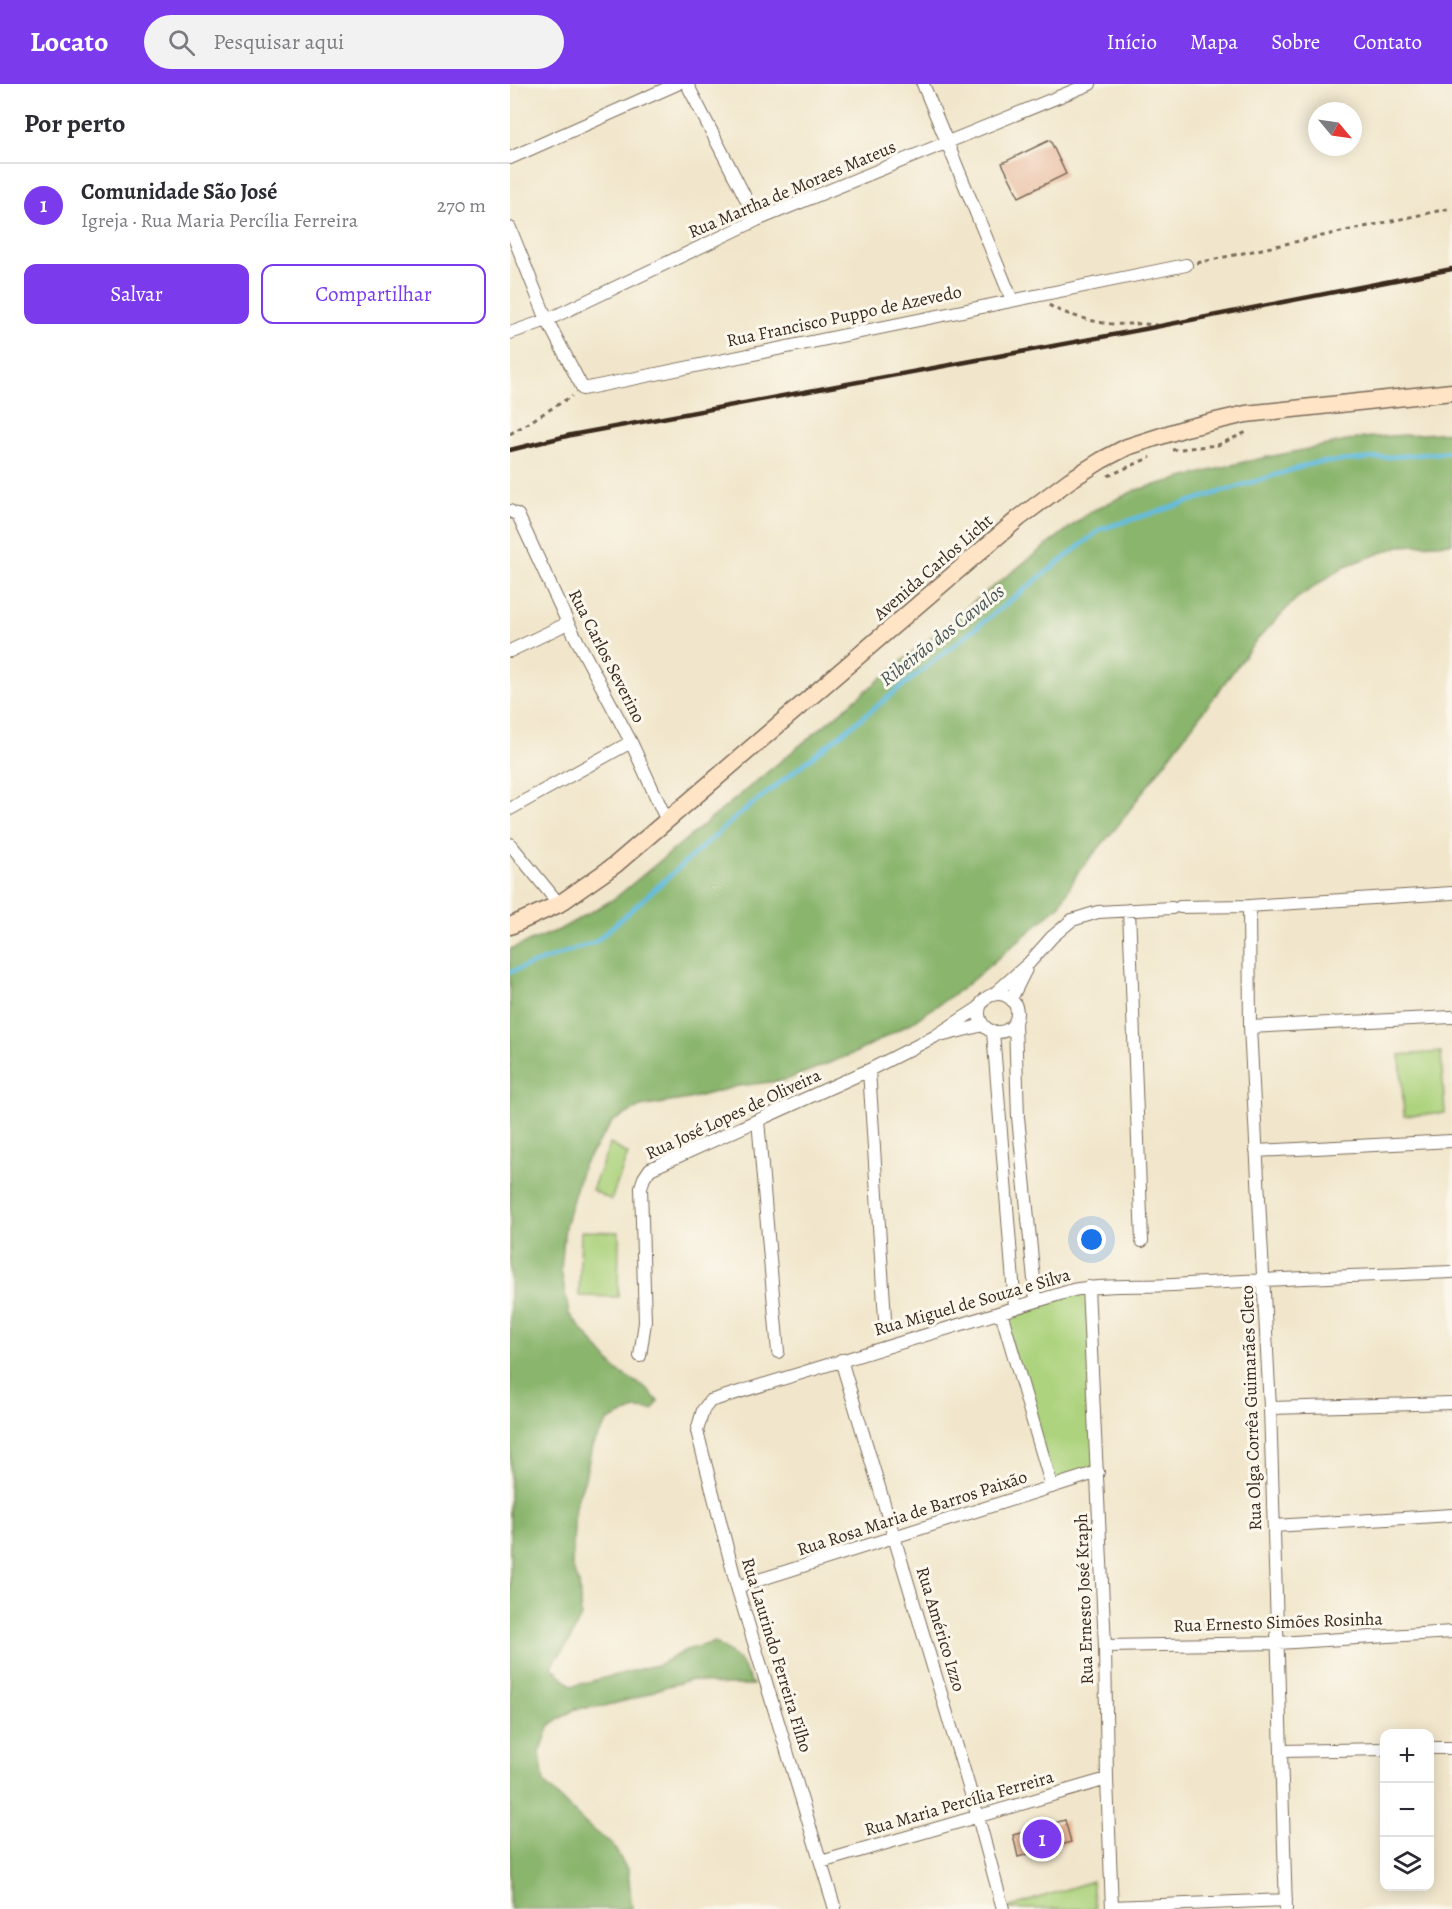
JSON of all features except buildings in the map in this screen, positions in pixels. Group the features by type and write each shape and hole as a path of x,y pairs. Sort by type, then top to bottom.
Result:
{"main road":[{"name":"Avenida Carlos Licht","path":"510,926 559,904 615,866 1019,518 1070,480 1102,460 1127,447 1186,428 1246,414 1452,392"}],"street":[{"path":"510,158 677,84"},
{"path":"687,84 757,220"},
{"path":"923,84 1012,300"},
{"name":"Rua Martha de Moraes Mateus","path":"510,333 547,320 757,220 1090,84"},
{"path":"510,228 547,320 583,389"},
{"name":"Rua Francisco Puppo de Azevedo","path":"583,389 1186,265"},
{"name":"Rua Carlos Severino","path":"510,511 518,515 568,623 631,742 667,821"},
{"path":"510,651 568,623"},
{"path":"510,809 631,742"},
{"path":"510,844 559,904"},
{"path":"993,995 1072,920 1098,912 1176,907 1249,906 1452,893"},
{"name":"Rua Olga Corrêa Guimarães Cleto","path":"1249,906 1250,1028 1270,1408 1286,1904"},
{"path":"1128,910 1142,1241"},
{"path":"1011,999 1029,963"},
{"path":"1015,1307 988,1029 980,1020 980,1007 987,997 999,994 1011,999 1017,1010 1015,1022 1018,1118 1036,1300"},
{"name":"Rua José Lopes de Oliveira","path":"640,1356 645,1322 641,1187 650,1169 870,1070 934,1037 980,1007"},
{"path":"1250,1028 1452,1017"},
{"path":"988,1029 1006,1031 1015,1022"},
{"name":"Rua José Lopes de Oliveira","path":"934,1037 988,1029"},
{"path":"870,1070 885,1319"},
{"path":"758,1120 778,1352"},
{"path":"1256,1151 1452,1140"},
{"name":"Rua Miguel de Souza e Silva","path":"703,1410 710,1401 1036,1300 1089,1287 1141,1287 1264,1279 1452,1272"},
{"name":"Rua Ernesto José Kraph","path":"1089,1287 1105,1646 1112,1908"},
{"path":"1001,1312 1052,1487"},
{"name":"Rua Américo Izzo","path":"841,1360 978,1817 1003,1909"},
{"path":"1270,1408 1452,1403"},
{"name":"Rua Laurindo Ferreira Filho","path":"703,1410 697,1431 737,1587 835,1909"},
{"name":"Rua Rosa Maria de Barros Paixão","path":"737,1587 1098,1472"},
{"path":"1274,1526 1452,1515"},
{"name":"Rua Ernesto Simões Rosinha","path":"1105,1646 1278,1642 1452,1632"},
{"path":"1434,1748 1452,1748"},
{"path":"1282,1751 1380,1749"},
{"name":"Rua Maria Percília Ferreira","path":"821,1862 1107,1779"},
{"path":"1112,1908 1286,1904"}],"path":[{"path":"1186,265 1452,208"},
{"path":"1036,295 1052,308 1084,317 1112,324 1144,322 1160,326"},
{"path":"510,434 583,389"},
{"path":"1165,451 1218,445 1249,430"},
{"path":"1105,477 1155,456"}],"green space":[{"path":"1452,432 1452,543 1400,546 1345,566 1296,599 1255,642 1116,828 1078,872 1060,905 963,988 911,1023 857,1052 786,1080 738,1086 689,1099 640,1107 613,1121 583,1165 565,1226 561,1270 569,1314 617,1371 645,1387 658,1401 653,1410 635,1409 608,1421 592,1446 585,1478 575,1506 572,1566 579,1584 581,1616 569,1642 551,1666 572,1686 660,1664 686,1650 715,1642 739,1660 753,1685 722,1685 692,1680 604,1706 575,1709 550,1725 540,1753 544,1783 588,1826 612,1844 628,1871 632,1909 510,1909 510,949 559,930 614,899 977,599 1090,512 1136,490 1244,462 1361,438"},
{"path":"1441,1052 1445,1113 1404,1116 1400,1055"},
{"path":"610,1144 628,1154 611,1200 592,1190"},
{"path":"581,1231 619,1232 618,1297 579,1296"},
{"path":"1088,1287 1098,1472 1052,1487 1001,1312"},
{"path":"1092,1881 1095,1909 1007,1909 1007,1908"}],"waterway":[{"name":"Ribeirão dos Cavalos","path":"510,972 595,942 735,818 1101,529 1314,463 1452,452"}],"railway":[{"path":"510,450 571,435 1145,329 1452,269"}],"place":[{"name":"Comunidade São José","path":"1042,1839"}]}
